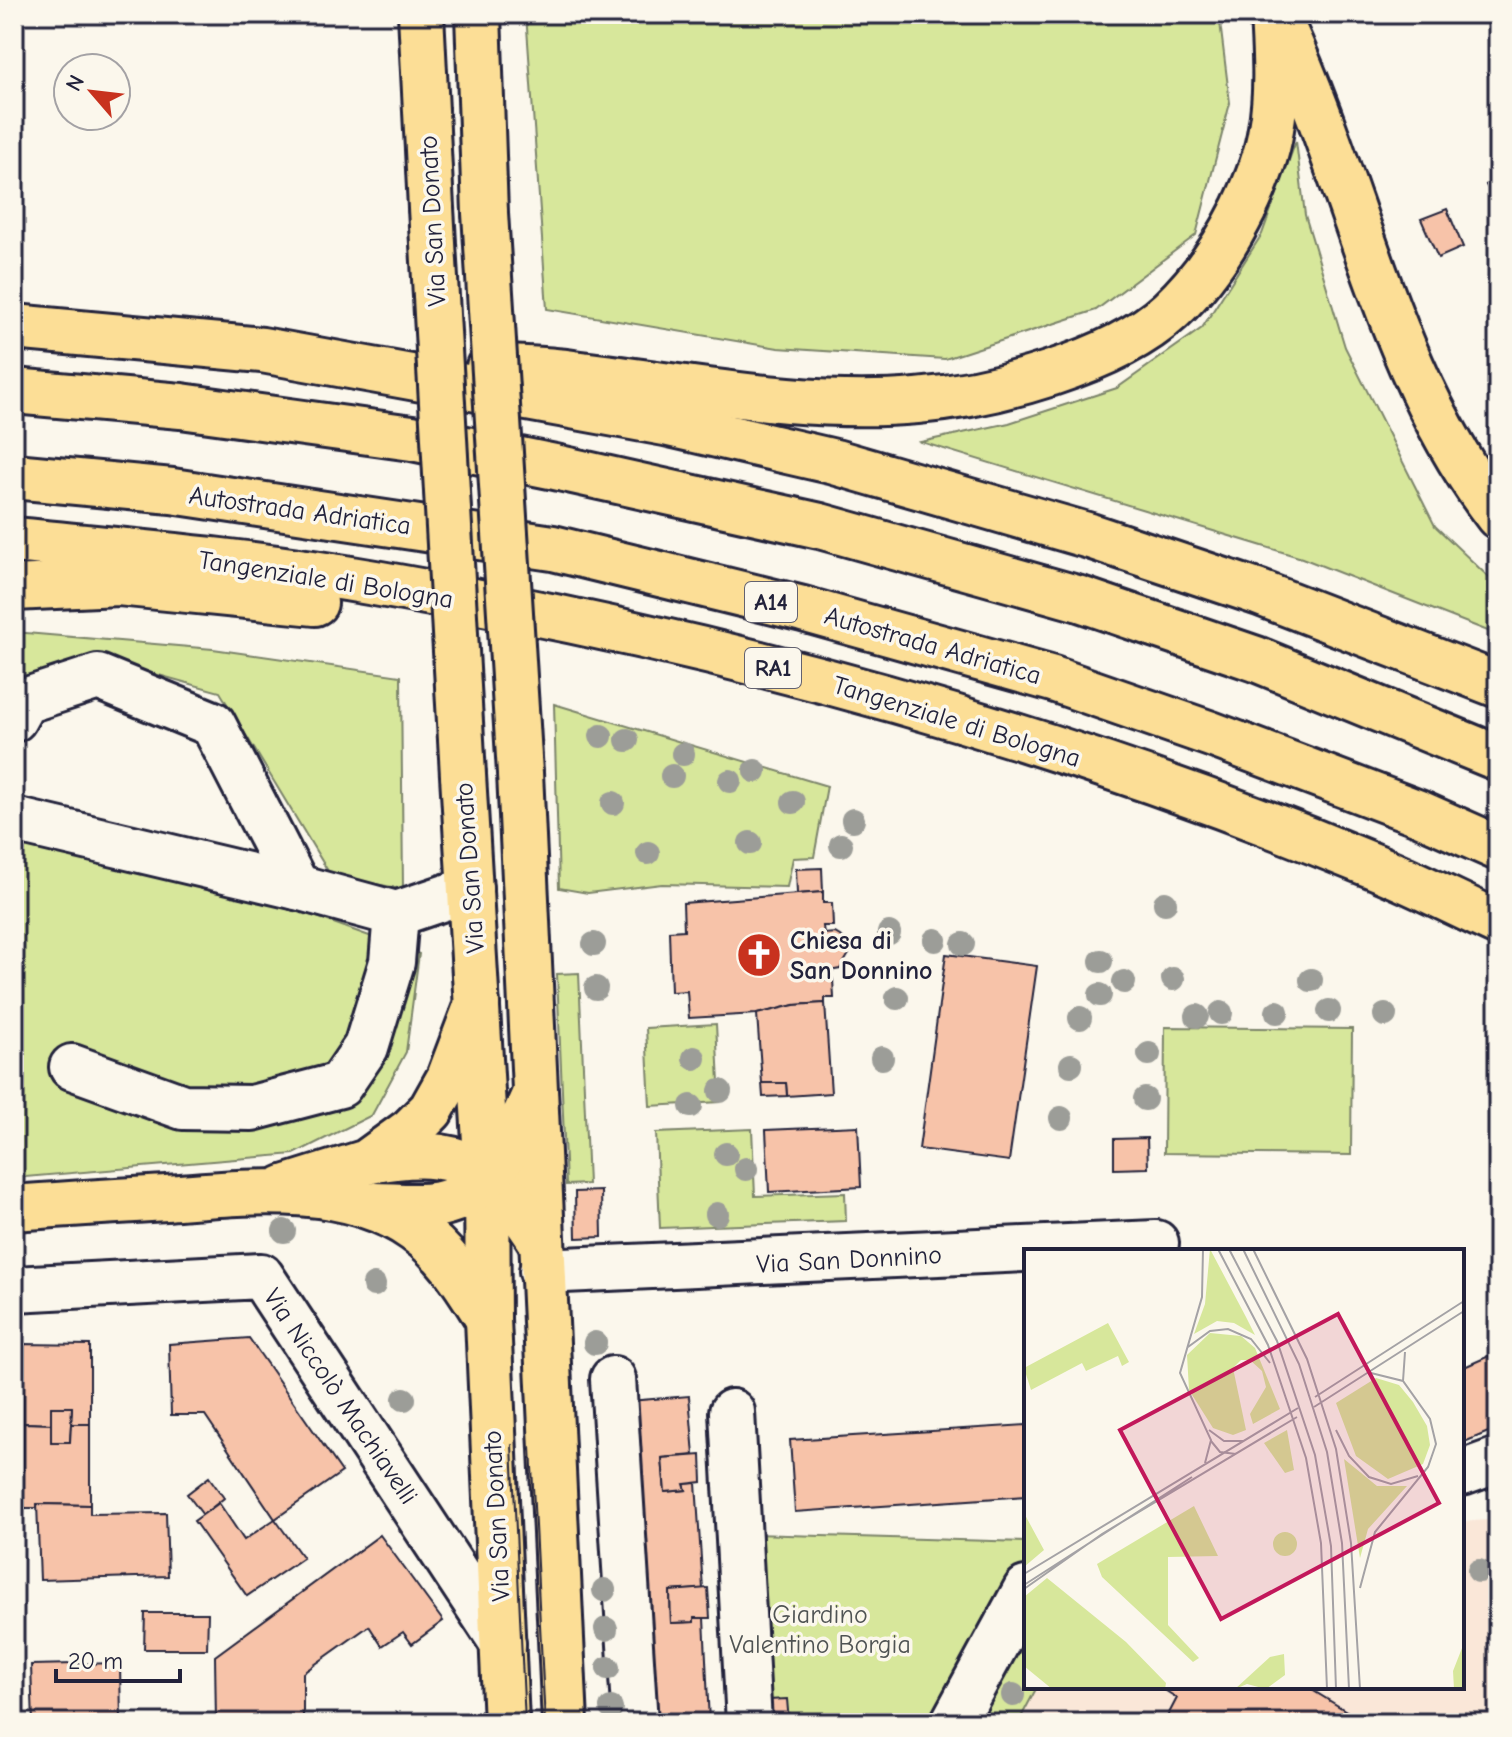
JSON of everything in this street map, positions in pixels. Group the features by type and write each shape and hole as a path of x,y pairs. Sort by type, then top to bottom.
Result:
{"main road":[{"name":"Via San Donato","path":"421,14 487,1175 488,1319 506,1723"},
{"name":"Via San Donato","path":"478,14 485,213 520,773 565,1723"},
{"path":"14,327 262,350 570,372 783,399 917,401 987,391 1061,369 1119,345 1168,313 1205,275 1232,235 1257,183 1271,131 1277,76 1275,14"},
{"path":"1275,14 1311,89 1372,268 1418,382 1447,440 1498,516"},
{"path":"262,350 665,423 835,462 1090,536 1260,593 1498,685"},
{"path":"14,391 181,406 412,438 820,526 1080,599 1241,654 1498,758"},
{"name":"Autostrada Adriatica","path":"14,476 187,493 553,548 803,609 1053,679 1211,734 1419,813 1498,848"},
{"name":"Tangenziale di Bologna","path":"14,540 178,556 374,582 605,628 908,702 1190,795 1352,857 1498,923"},
{"path":"14,588 118,583 605,628"},
{"path":"367,1162 411,1130 431,1110 449,1078 477,1004"},
{"path":"14,1208 280,1190 367,1205 425,1206 449,1202 469,1191 487,1175 519,1131 534,1095"},
{"path":"280,1190 367,1162 414,1154 445,1156 462,1161 487,1175 521,1209 541,1255"},
{"path":"367,1205 413,1228 437,1248 456,1268 488,1319"}],"street":[{"path":"14,719 24,701 98,677 213,724 297,887"},
{"path":"14,820 297,887 396,914 470,889"},
{"path":"72,1067 183,1107 252,1108 340,1085 366,1047 392,962 396,914"},
{"name":"Via San Donnino","path":"541,1255 1156,1243"},
{"name":"Via Niccolò Machiavelli","path":"14,1289 261,1276 503,1644"},
{"path":"613,1379 635,1723"},
{"path":"732,1412 749,1723"},
{"path":"1464,1472 1498,1460"},
{"path":"953,1723 1024,1593"}],"shaded area":[{"path":"1498,1519 1498,1723 1018,1723 1036,1689 1464,1689 1464,1522"}],"green space":[{"path":"526,14 1219,14 1230,103 1196,235 1096,310 945,359 778,348 547,309"},
{"path":"1296,141 1305,215 1345,347 1435,526 1498,586 1498,635 1302,558 921,442 1009,423 1117,388 1202,328 1262,234"},
{"path":"14,632 213,649 401,676 403,889 331,876 220,692 105,660 14,690"},
{"path":"554,704 827,786 814,857 793,858 787,887 662,884 588,893 559,888"},
{"path":"14,835 317,917 419,954 406,1052 372,1115 294,1154 14,1178"},
{"path":"579,973 588,1184 566,1185 557,974"},
{"path":"716,1024 720,1102 650,1106 646,1028"},
{"path":"1165,1027 1352,1029 1351,1155 1164,1153"},
{"path":"752,1129 755,1196 845,1193 846,1221 660,1228 656,1133"},
{"name":"Giardino Valentino Borgia","path":"719,1533 1024,1542 1024,1689 1036,1689 1018,1723 730,1723"}],"building":[{"path":"1498,178 1498,201 1495,202 1486,185"},
{"path":"1447,209 1463,247 1438,258 1421,219"},
{"path":"822,868 823,892 797,894 796,869"},
{"name":"Chiesa di San Donnino","path":"823,892 823,903 832,903 833,926 823,926 824,934 835,933 843,938 849,954 840,969 824,972 825,980 833,979 834,998 825,998 825,1003 794,1005 757,1014 689,1018 687,991 671,992 669,931 684,930 683,903"},
{"path":"946,954 1037,966 1009,1161 919,1149"},
{"path":"825,1003 831,1093 787,1096 786,1083 762,1083 757,1014 794,1005"},
{"path":"762,1083 786,1083 787,1096 763,1097"},
{"path":"858,1126 861,1187 769,1192 766,1130"},
{"path":"1147,1138 1148,1168 1114,1169 1114,1139"},
{"path":"601,1191 602,1237 576,1238 575,1192"},
{"path":"249,1338 342,1472 275,1519 205,1415 171,1415 169,1344"},
{"path":"23,1344 90,1345 90,1424 71,1424 72,1407 51,1407 51,1424 23,1423"},
{"path":"1498,1352 1498,1428 1464,1442 1464,1367"},
{"path":"689,1396 694,1455 662,1458 665,1492 686,1490 684,1484 696,1483 703,1589 670,1591 671,1623 694,1622 694,1618 704,1618 709,1722 645,1723 629,1401"},
{"path":"51,1407 72,1407 70,1442 51,1442"},
{"path":"23,1423 51,1424 51,1442 70,1442 71,1424 90,1424 90,1505 37,1504 37,1508 23,1508"},
{"path":"1024,1425 1024,1496 795,1512 790,1440"},
{"path":"701,1455 702,1482 684,1484 686,1490 665,1492 662,1458"},
{"path":"209,1477 224,1498 203,1515 187,1494"},
{"path":"219,1503 244,1540 275,1519 303,1558 247,1596 194,1521"},
{"path":"37,1504 90,1505 90,1514 166,1513 168,1576 40,1580"},
{"path":"380,1535 443,1621 412,1644 403,1632 382,1646 369,1626 303,1673 303,1723 216,1723 215,1656"},
{"path":"708,1588 710,1618 671,1623 670,1591"},
{"path":"145,1613 208,1613 207,1649 144,1649"},
{"path":"120,1663 121,1723 33,1723 31,1665"},
{"path":"1163,1689 1310,1689 1366,1723 1164,1723 1177,1698"},
{"path":"787,1699 789,1723 750,1723 748,1701"},
{"path":"397,1716 466,1716 466,1723 397,1723"}],"tram line":[{"path":"512,1445 525,1723"},
{"path":"531,1447 545,1723"}],"place":[{"name":"Chiesa di San Donnino","path":"759,955"}]}
